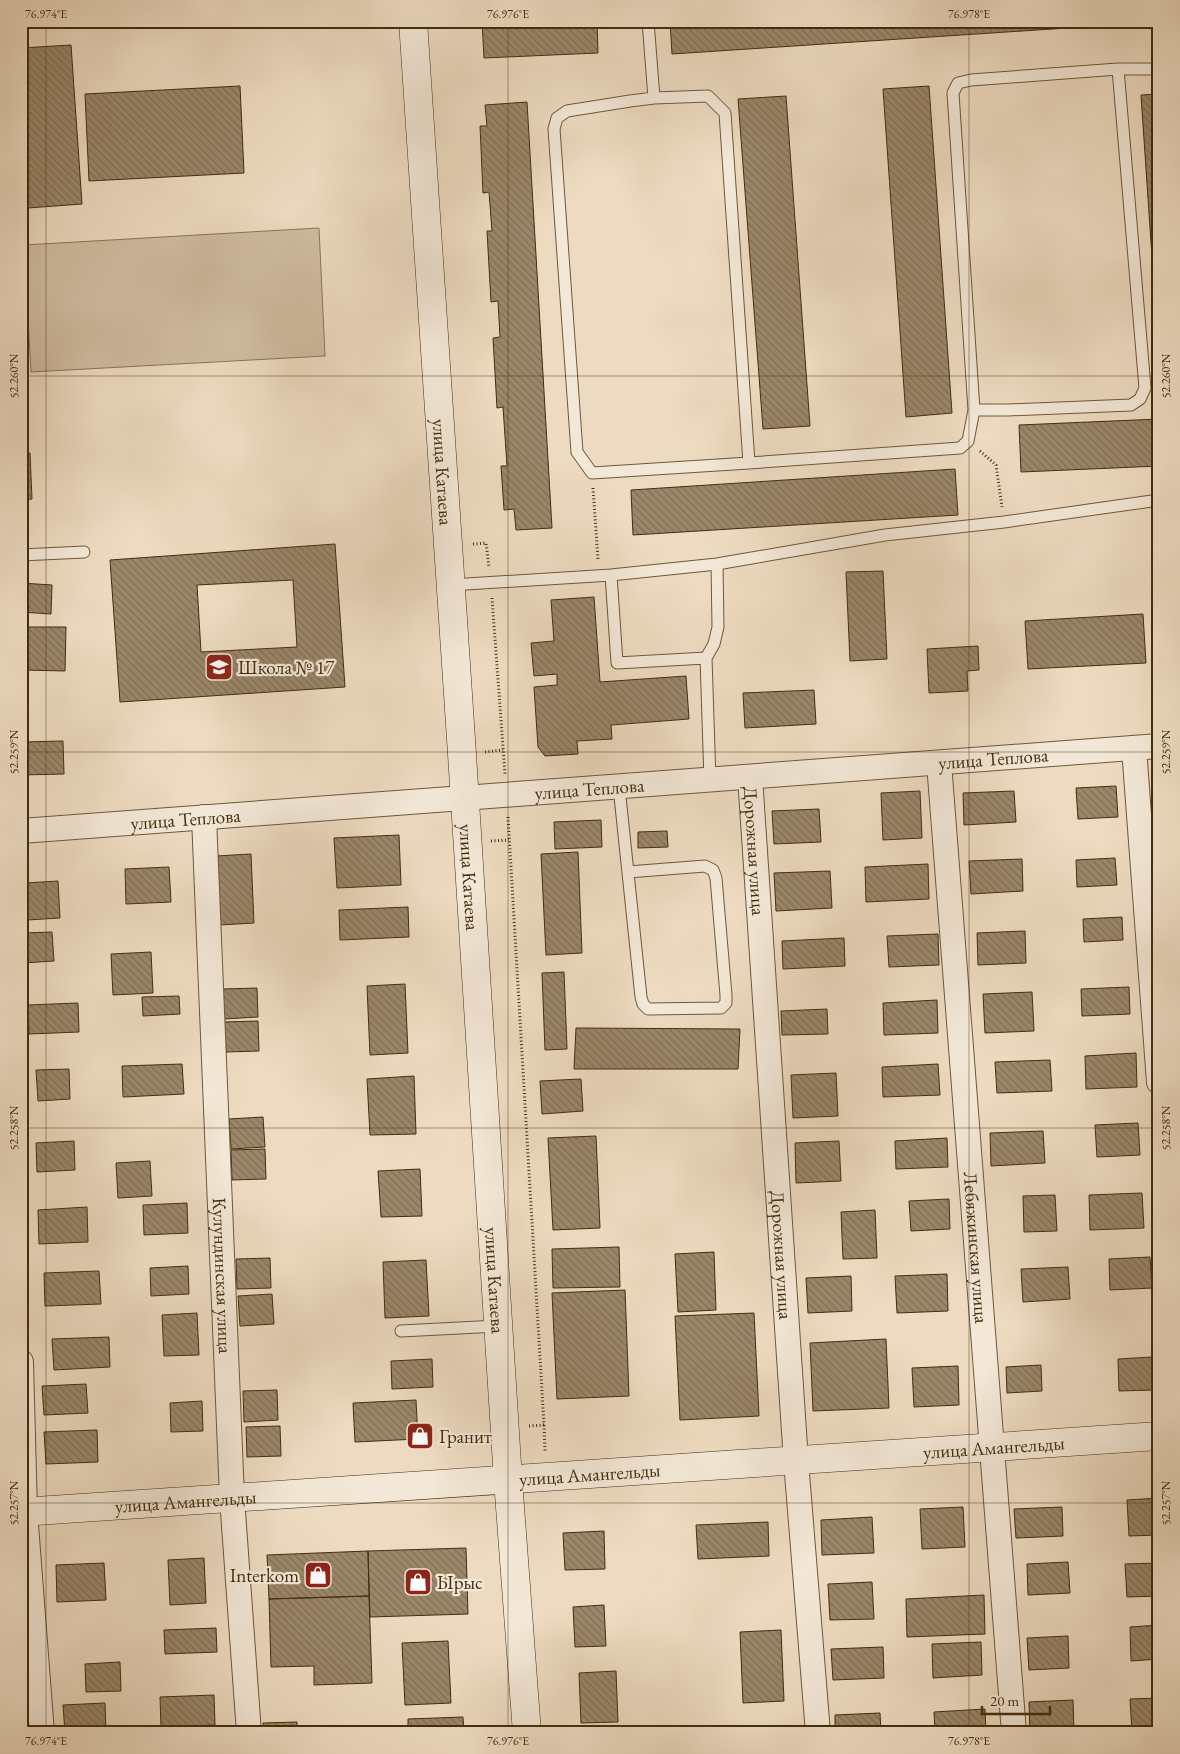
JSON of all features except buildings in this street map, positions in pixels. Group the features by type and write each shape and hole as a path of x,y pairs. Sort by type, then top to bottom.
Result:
{"street":[{"name":"улица Катаева","path":"413,21 465,798 504,1427 527,1733"},
{"name":"улица Теплова","path":"21,831 1159,746"},
{"path":"1134,748 1159,1082"},
{"name":"Лебяжинская улица","path":"939,762 1014,1733"},
{"name":"Дорожная улица","path":"750,777 796,1461 818,1733"},
{"name":"Кулундинская улица","path":"204,817 232,1498 249,1733"},
{"path":"21,1362 23,1512 42,1733"},
{"name":"улица Амангельды","path":"23,1512 1159,1436"}],"lane":[{"path":"648,21 654,98"},
{"path":"749,462 724,112 708,96 654,98 567,111 557,118 554,129 577,452 592,473 960,448 968,441 974,410 953,93 958,83 971,80 1118,69 1159,69"},
{"path":"974,410 1131,405 1140,399 1145,388 1118,69"},
{"path":"450,585 605,576 717,564 885,536 1004,522 1159,500"},
{"path":"21,555 84,552"},
{"path":"710,780 706,658 714,644 718,627 717,564"},
{"path":"605,576 616,663 706,658"},
{"path":"619,787 628,872 643,1004 648,1009 721,1008 726,1003 726,995 716,878 712,870 705,866 628,872"},
{"path":"401,1331 498,1326"}],"path":[{"path":"968,441 996,465 1004,522"},
{"path":"592,473 605,576"},
{"path":"448,546 486,543 491,582 506,795 544,1425 504,1427"}],"shaded area":[{"path":"319,228 325,356 31,372 24,245"}],"place":[{"name":"Школа № 17","path":"219,667"},
{"name":"Гранит","path":"420,1436"},
{"name":"Interkom","path":"318,1575"},
{"name":"Ырыс","path":"418,1582"}]}
